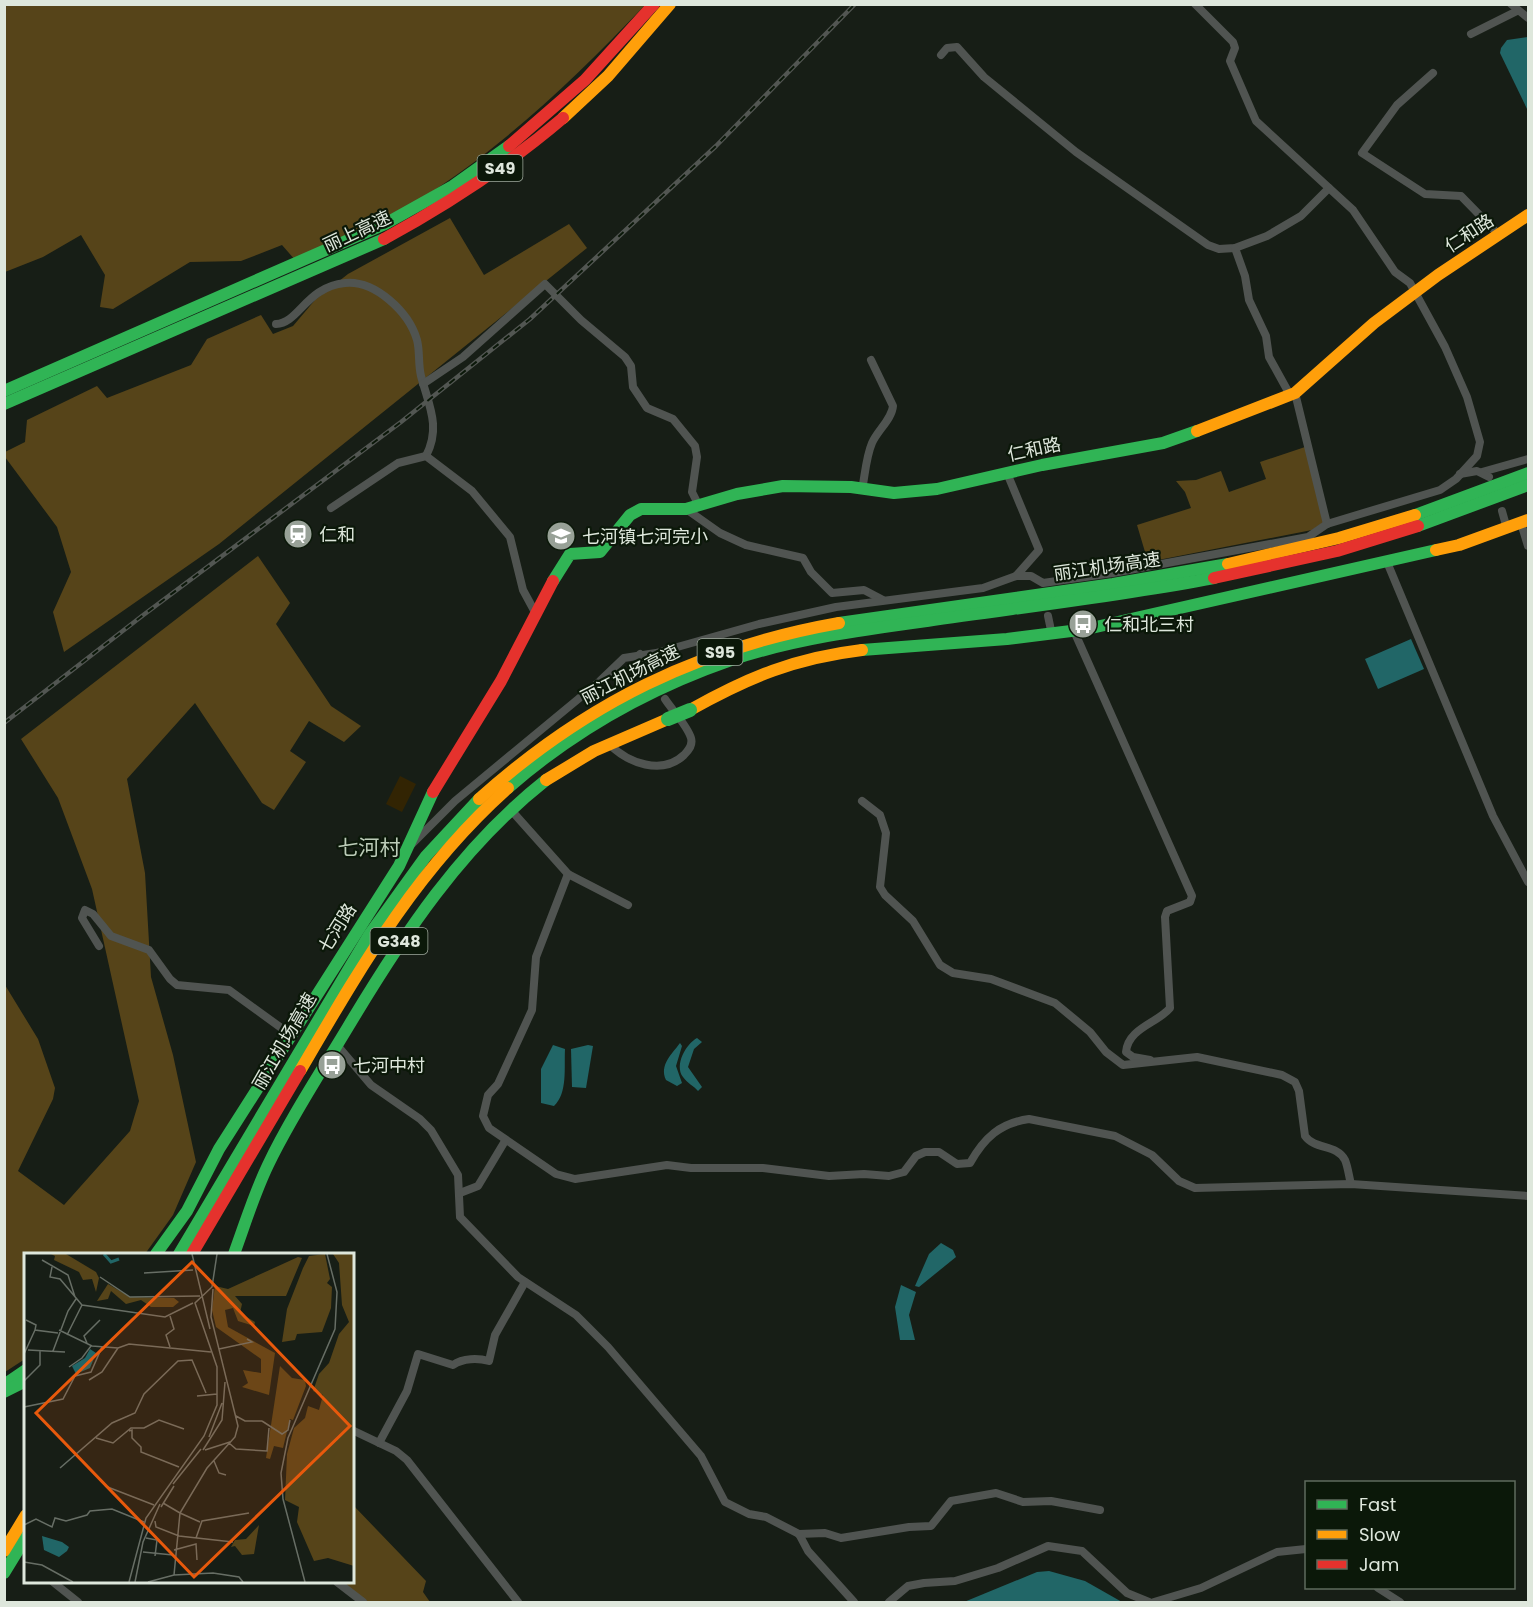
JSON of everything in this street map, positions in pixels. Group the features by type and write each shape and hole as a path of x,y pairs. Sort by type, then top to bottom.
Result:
{"main road":[{"name":"丽上高速","path":"4,404 289,273 400,217 478,170 572,93 615,50 654,4"},
{"name":"丽上高速","path":"4,390 289,273 349,255 405,228 501,168 581,102 624,59 670,4"},
{"name":"仁和路","path":"536,615 562,563 570,554 574,552 593,554 603,549 636,511 645,508 692,508 737,494 783,486 851,487 894,494 920,492 1163,442 1293,394 1359,334 1415,292 1528,215"},
{"name":"丽江机场高速","path":"180,1253 354,957 419,864 457,821 499,782 547,743 621,696 710,656 770,637 831,624 1138,580 1291,552 1387,526 1528,473"},
{"name":"丽江机场高速","path":"193,1253 364,962 428,871 470,823 506,790 554,752 609,715 678,680 772,648 832,634 1139,591 1293,562 1400,533 1528,485"},
{"name":"G348","path":"234,1253 269,1163 390,955 429,899 473,847 511,810 565,767 609,744 690,710 752,676 779,667 854,651 1052,635 1074,631 1459,545 1525,521"},
{"name":"七河路","path":"157,1253 192,1203 219,1149 399,866 449,766 504,675 536,615"},
{"path":"4,1385 24,1371"},
{"path":"4,1392 24,1383"},
{"path":"4,1551 24,1518"},
{"path":"4,1573 24,1540"}],"street":[{"path":"403,854 455,801 590,689 619,660 640,654 656,653 796,615 883,600 982,588 1016,576 1031,576 1043,583 1113,573 1308,537 1327,524 1440,490 1477,456 1480,441 1467,397 1409,281 1395,272 1359,217 1254,119 1230,61 1235,48 1233,42 1196,4"},
{"path":"1471,34 1514,8 1528,18"},
{"path":"941,55 948,48 957,47 984,77 1080,155 1151,203 1199,240 1219,249 1235,248 1267,236 1301,216 1329,188"},
{"path":"1433,73 1397,105 1362,153 1425,194 1461,196 1499,235"},
{"path":"1235,248 1249,300 1266,336 1269,357 1293,394 1327,524"},
{"path":"276,324 288,321 319,290 346,283 366,286 386,298 407,320 417,342 423,384 435,435 426,456"},
{"path":"423,384 463,357 545,284 581,320 625,357 631,366 633,387 647,408 674,419 695,446 697,457 692,508 720,533 743,544 803,558 812,572 832,593 864,590 883,600"},
{"path":"862,490 869,450 880,428 892,413 893,406 871,360"},
{"path":"331,508 398,463 426,456"},
{"path":"426,456 472,491 510,537 523,590 536,615"},
{"path":"1460,474 1485,475 1528,459"},
{"path":"1007,473 1039,550 1016,576"},
{"path":"1502,512 1507,529"},
{"path":"1525,521 1528,546"},
{"path":"1387,562 1493,816 1528,882"},
{"path":"1048,616 1052,635"},
{"path":"1074,631 1192,896 1190,902 1167,911 1165,917 1170,1008 1142,1027 1126,1050 1133,1057 1156,1061"},
{"path":"640,654 648,666"},
{"path":"609,744 627,759 649,765 669,764 683,756 690,747 690,737 665,699"},
{"path":"862,801 880,815 886,833 880,887 885,895 914,921 940,965 953,973 991,979 1055,1003 1090,1032 1106,1052 1120,1064 1197,1057 1289,1078 1299,1090 1306,1138 1316,1145 1340,1153 1345,1161 1351,1184"},
{"path":"511,810 568,874 628,905"},
{"path":"568,874 536,957 532,1010 498,1084 488,1095 483,1112 486,1123 505,1141 556,1174 575,1179 667,1165 763,1168 829,1176 864,1174 889,1176 904,1172 916,1156 924,1152 939,1152 957,1164 970,1163 989,1134 1015,1121 1029,1119 1115,1136 1152,1155 1179,1181 1195,1188 1351,1184 1528,1196"},
{"path":"99,946 82,918 86,910 90,911 111,936 149,950 177,985 229,990 291,1035"},
{"path":"337,1045 371,1085 420,1119 431,1130 456,1169 460,1193 460,1217 525,1282 576,1315 608,1347 701,1456 725,1502 748,1514 766,1517 799,1534 825,1533 841,1538 909,1527 931,1526 951,1501 996,1493 1023,1502 1059,1501 1100,1510"},
{"path":"460,1193 478,1186 505,1141"},
{"path":"379,1443 407,1391 418,1354 453,1365 459,1361 481,1359 489,1362 495,1335 525,1282"},
{"path":"354,1432 379,1443 407,1460 518,1602"},
{"path":"799,1534 808,1551 854,1602"},
{"path":"889,1602 908,1586 924,1582 955,1581 998,1568 1047,1546 1082,1551 1127,1593 1152,1602 1201,1588 1277,1552 1305,1549"},
{"path":"55,1583 78,1602"},
{"path":"339,1583 363,1602"},
{"path":"1381,1589 1400,1602"}],"shaded area":[{"path":"5,5 645,5 567,83 512,132 453,177 407,207 296,261 282,245 241,261 190,262 113,309 100,307 105,275 81,235 43,257 5,272"},
{"path":"450,218 484,275 569,224 587,248 219,544 64,652 53,612 71,572 57,527 5,457 5,452 25,442 27,420 97,386 107,398 191,365 207,339 261,315 273,334 293,326 315,300 348,274"},
{"path":"1305,447 1324,522 1312,530 1148,562 1137,525 1191,508 1185,492 1176,481 1196,480 1221,471 1229,492 1266,479 1260,462"},
{"path":"258,556 290,603 276,624 331,706 361,726 344,742 309,721 290,751 306,762 274,810 262,803 195,703 127,779 145,873 151,977 173,1055 196,1162 173,1215 146,1253 24,1253 24,1360 5,1372 5,985 38,1039 55,1088 53,1099 18,1171 64,1205 130,1131 139,1101 92,889 58,798 21,739"},
{"path":"400,776 416,784 402,812 386,804"},
{"path":"354,1506 426,1581 423,1592 430,1602 368,1602 343,1583 354,1583"}],"water":[{"path":"1528,37 1528,111 1500,53 1507,40"},
{"path":"1411,639 1424,669 1378,689 1365,659"},
{"path":"697,1038 702,1042 694,1049 688,1067 702,1087 698,1091 683,1077 680,1067 682,1055"},
{"path":"680,1043 682,1046 676,1066 682,1083 677,1086 666,1080 664,1069 667,1060"},
{"path":"553,1045 565,1049 563,1087 554,1106 541,1103 541,1069"},
{"path":"593,1046 586,1088 572,1087 571,1049"},
{"path":"941,1243 953,1250 956,1257 919,1287 915,1286 929,1254"},
{"path":"901,1285 916,1292 909,1315 915,1340 900,1340 895,1307"},
{"path":"1049,1571 1085,1581 1122,1602 964,1602 1037,1572"}],"railway":[{"path":"4,723 142,616 401,422 530,319 716,146 855,4"}],"traffic: fast":[{"path":"4,391 385,224 453,186 509,146"},
{"path":"4,404 384,239"},
{"path":"553,581 570,554 600,552 630,515 641,509 686,509 737,494 783,486 851,487 894,493 937,489 1042,465 1163,443 1197,431"},
{"path":"1415,515 1528,473"},
{"path":"1418,526 1528,485"},
{"path":"862,650 1007,639 1087,629 1436,550"},
{"path":"839,623 1113,584 1228,564"},
{"path":"508,788 559,748 614,713 671,684 731,660 803,641 853,632 1107,596 1214,578"},
{"path":"668,719 690,710"},
{"path":"234,1253 258,1187 277,1147 306,1095 390,959 460,863 515,806 546,780"},
{"path":"157,1253 187,1211 219,1149 399,866 433,792"},
{"path":"180,1253 369,935 426,856 479,799"},
{"path":"4,1385 24,1371"},
{"path":"4,1392 24,1382"},
{"path":"4,1573 24,1540"}],"traffic: slow":[{"path":"563,118 608,76 670,4"},
{"path":"1197,431 1295,393 1374,323 1438,275 1528,215"},
{"path":"1228,564 1339,538 1415,515"},
{"path":"1436,550 1459,545 1528,520"},
{"path":"479,799 519,765 561,735 646,684 691,664 738,648 787,634 839,623"},
{"path":"690,710 732,688 773,671 815,658 862,650"},
{"path":"546,780 594,751 668,719"},
{"path":"300,1071 345,994 392,921 445,852 508,788"},
{"path":"4,1551 24,1518"}],"traffic: jam":[{"path":"509,146 585,80 654,4"},
{"path":"384,239 477,183 563,118"},
{"path":"1214,578 1337,551 1418,526"},
{"path":"433,792 501,681 553,581"},
{"path":"193,1253 300,1071"}],"place":[{"name":"仁和","path":"298,534"},
{"name":"七河镇七河完小","path":"561,536"},
{"name":"仁和北三村","path":"1083,624"},
{"name":"七河中村","path":"332,1065"}],"district":[{"name":"七河村","path":"369,847"}]}
